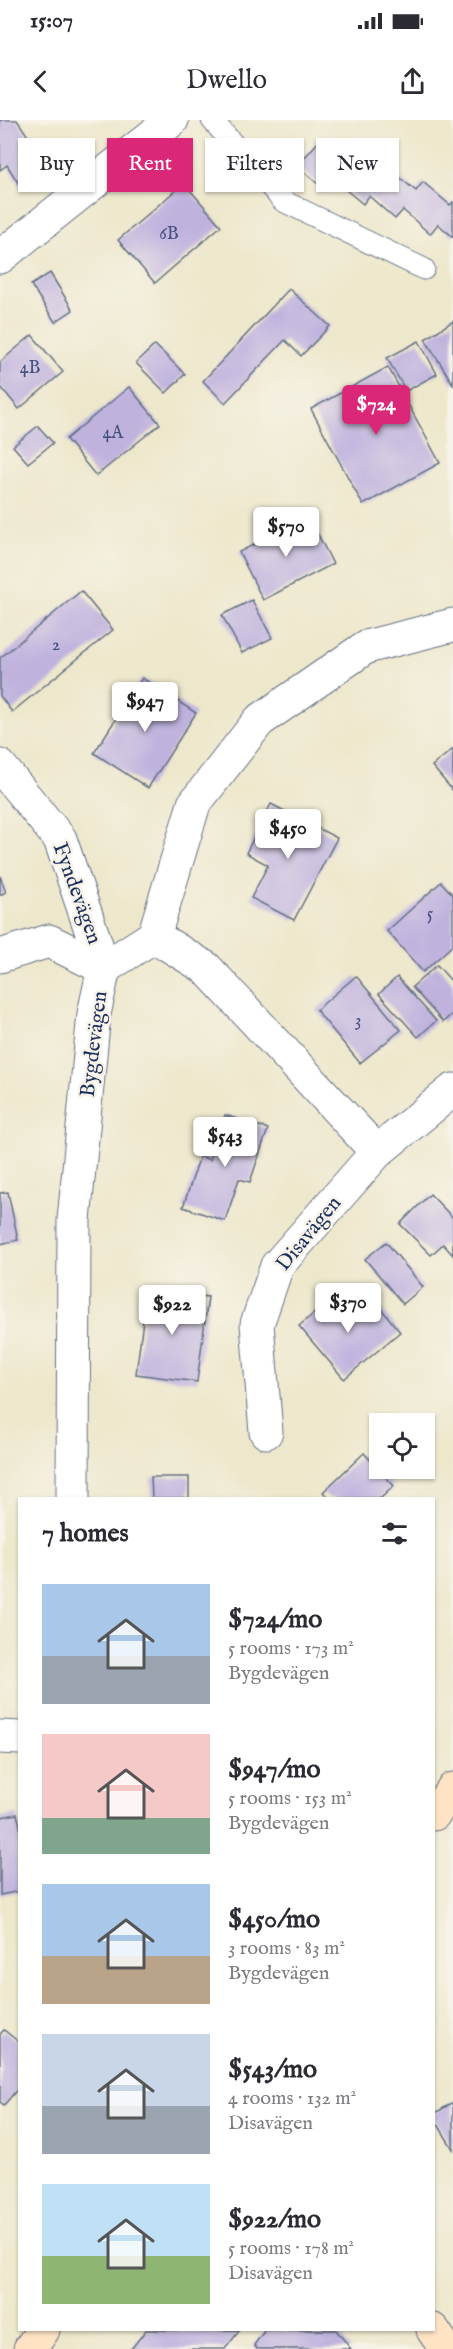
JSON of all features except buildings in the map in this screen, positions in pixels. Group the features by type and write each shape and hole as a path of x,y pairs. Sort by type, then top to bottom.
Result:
{"street":[{"path":"0,257 172,120"},
{"path":"377,1152 206,968 154,936 194,804 259,721 366,647 453,625"},
{"name":"Fyndevägen","path":"0,766 60,839 104,968"},
{"name":"Bygdevägen","path":"73,1497 74,1220 94,1014 104,968 154,936"},
{"path":"0,956 49,941 104,968"},
{"name":"Disavägen","path":"266,1432 257,1324 277,1266 377,1152 453,1090"},
{"path":"0,1737 18,1738"},
{"path":"435,1813 453,1789"},
{"path":"30,2349 42,2331"},
{"path":"434,2331 446,2349"}],"lane":[{"path":"212,120 283,201 424,269"}]}
